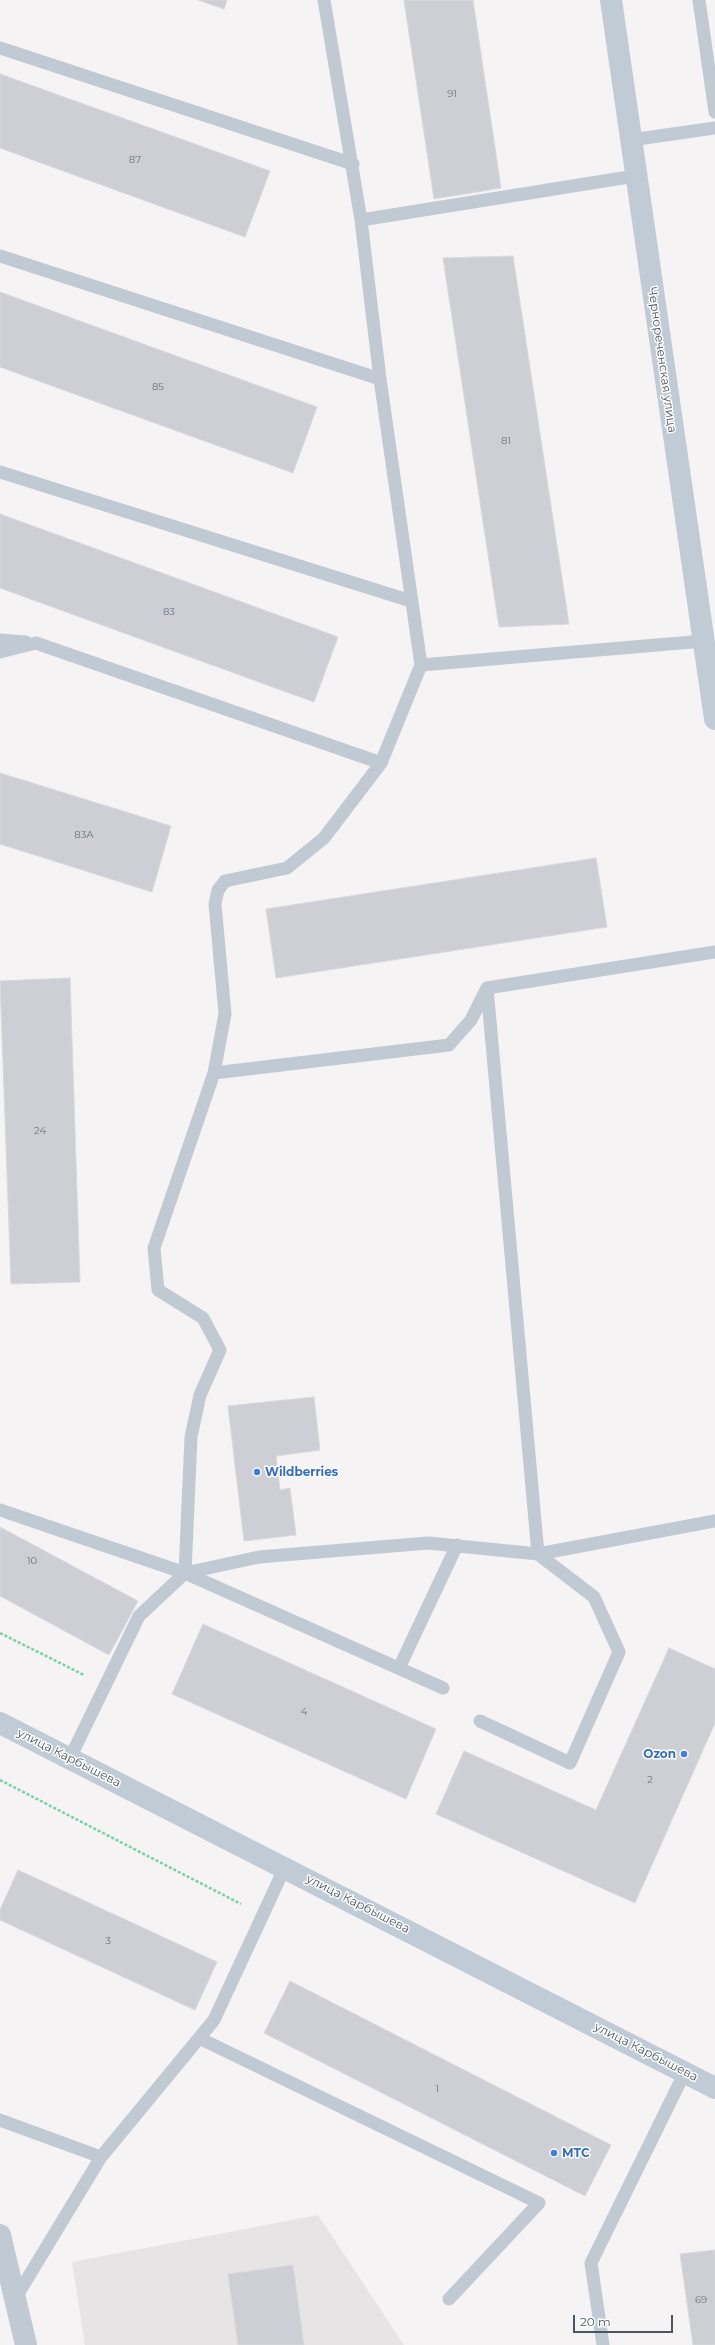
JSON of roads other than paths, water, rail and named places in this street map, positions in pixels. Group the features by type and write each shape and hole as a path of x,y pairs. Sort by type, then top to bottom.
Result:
{"main road":[{"name":"Чернореченская улица","path":"611,0 635,176 715,720"},
{"name":"улица Карбышева","path":"0,1723 285,1867 715,2088"}],"street":[{"path":"0,2235 26,2345"}],"lane":[{"path":"185,1573 191,1437 200,1395 220,1350 203,1318 158,1290 154,1248 214,1073 226,1014 215,904 218,890 225,881 287,868 324,838 381,763 421,665 380,379 353,164 324,0"},
{"path":"699,0 715,112"},
{"path":"0,48 353,164"},
{"path":"631,140 715,128"},
{"path":"361,220 635,176"},
{"path":"0,256 380,379"},
{"path":"0,472 411,601"},
{"path":"0,640 36,644 381,763"},
{"path":"421,665 704,641"},
{"path":"0,652 36,644"},
{"path":"487,988 715,952"},
{"path":"214,1073 449,1045 471,1020 487,988"},
{"path":"480,1721 570,1763 619,1652 594,1597 538,1554 487,988"},
{"path":"0,1510 185,1573 443,1688"},
{"path":"70,1758 139,1616 185,1573 259,1557 428,1543 538,1554 715,1521"},
{"path":"399,1668 458,1545"},
{"path":"15,2299 101,2157 214,2020 285,1867"},
{"path":"199,2038 539,2203 449,2299"},
{"path":"603,2345 591,2263 685,2072"},
{"path":"0,2120 101,2157"}],"place":[{"name":"Wildberries","path":"257,1472"},
{"name":"Ozon","path":"684,1754"},
{"name":"МТС","path":"554,2153"}]}
